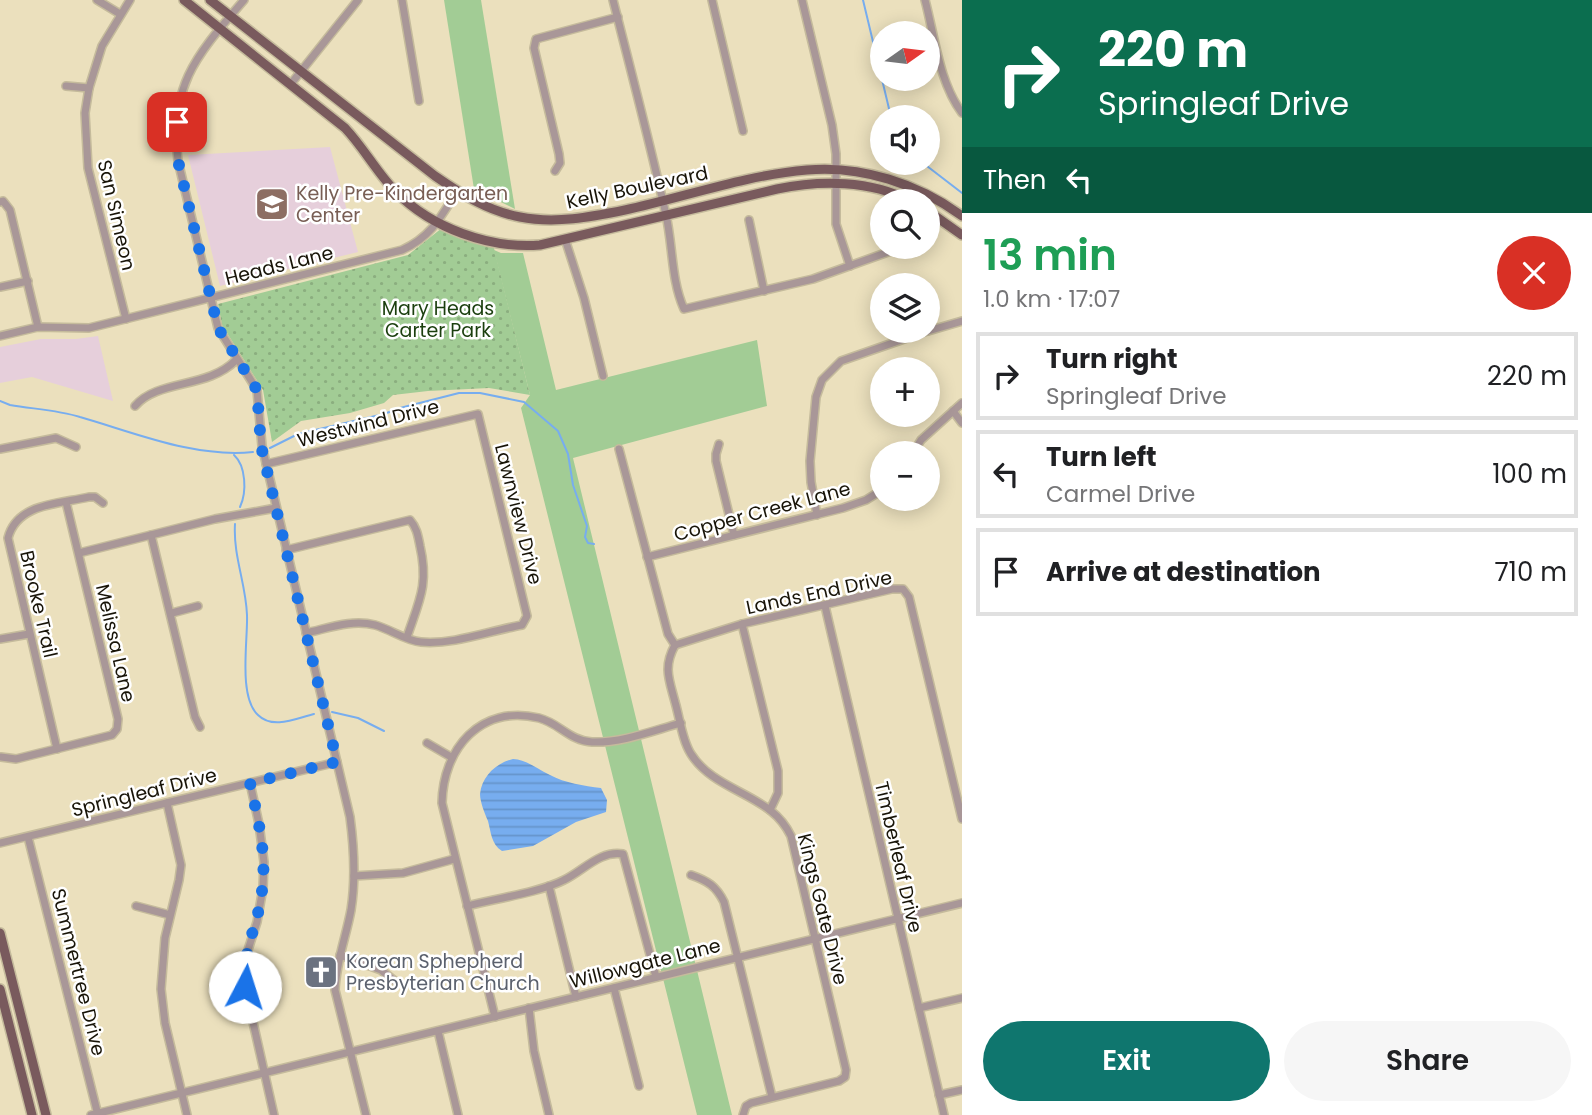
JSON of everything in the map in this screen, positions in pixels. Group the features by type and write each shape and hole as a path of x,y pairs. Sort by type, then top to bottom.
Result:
{"main road":[{"name":"Kelly Boulevard","path":"184,0 345,128 363,147 396,192 437,222 476,237 509,246 540,245 788,186 835,183 874,189"},
{"name":"Kelly Boulevard","path":"210,0 398,148 457,191 500,212 538,219 580,218 809,169 836,170 897,181 936,198 962,216"},
{"path":"940,219 962,235"},
{"path":"0,933 46,1115"},
{"path":"0,989 32,1115"}],"street":[{"path":"97,0 120,14"},
{"name":"San Simeon","path":"126,319 88,168 85,113 89,88 102,46 130,0"},
{"path":"244,0 195,61 185,80 179,100 176,139 178,161 218,328 257,390 261,446 350,817 354,876 351,908 335,973 335,990 366,1115"},
{"path":"290,85 358,0"},
{"path":"402,0 419,101"},
{"path":"613,0 663,202 679,298 684,309 813,279 870,259"},
{"path":"712,0 743,131"},
{"path":"802,0 832,125 836,170 836,224 850,266"},
{"path":"925,0 945,80 955,104 962,113"},
{"path":"555,171 560,163 559,153 534,48 536,39 618,17"},
{"path":"66,86 89,88"},
{"name":"Heads Lane","path":"0,336 38,327 89,328 402,250 418,243 437,222 457,191"},
{"path":"0,202 8,205 10,211 38,327"},
{"path":"748,220 764,291"},
{"path":"565,239 584,298 603,376"},
{"path":"0,287 28,281"},
{"path":"940,327 962,321"},
{"path":"817,515 810,461 817,397 822,380 841,361 893,343"},
{"path":"135,406 150,394 226,371 236,360"},
{"path":"920,441 962,403"},
{"path":"953,411 962,423"},
{"name":"Westwind Drive","path":"266,464 478,414"},
{"name":"Lawnview Drive","path":"407,637 416,642 437,643 522,625 526,620 478,414"},
{"path":"0,449 56,439 76,447"},
{"path":"719,444 716,461 734,534"},
{"path":"619,449 668,634 675,645"},
{"path":"66,502 94,497 103,503"},
{"name":"Copper Creek Lane","path":"648,557 817,515 857,504 870,497"},
{"name":"Melissa Lane","path":"1,757 16,759 112,735 118,724 66,502"},
{"name":"Brooke Trail","path":"57,749 9,546 10,528 15,520 26,512 66,502"},
{"path":"79,553 215,519 276,508"},
{"path":"286,550 410,520 416,527 425,568 424,584 407,637 364,623 351,623 306,633"},
{"path":"151,535 195,717 200,727"},
{"name":"Lands End Drive","path":"675,645 742,624 892,589 903,589 909,597 962,819"},
{"path":"172,613 198,606"},
{"name":"Timberleaf Drive","path":"825,606 944,1115"},
{"path":"742,624 778,771 778,793 770,810"},
{"path":"0,639 29,634"},
{"name":"Kings Gate Drive","path":"675,645 668,659 667,674 690,753 700,765 731,788 770,810 783,822 791,836 846,1070 845,1077 839,1081 746,1106 743,1115"},
{"path":"495,1017 442,803 442,789 451,757 473,730 505,717 540,718 575,739 591,742 615,741 681,723"},
{"path":"427,743 451,757"},
{"name":"Springleaf Drive","path":"0,844 337,762"},
{"path":"250,783 260,824 264,862 257,922 247,953 245,987 274,1115"},
{"path":"167,803 181,865 164,946 161,989 165,1023 187,1115"},
{"name":"Summertree Drive","path":"29,837 96,1114"},
{"path":"467,906 548,886 567,879 598,859 624,854 656,977"},
{"path":"354,876 403,873 454,859"},
{"path":"691,875 708,881 724,902 772,1097"},
{"path":"548,886 576,997"},
{"name":"Willowgate Lane","path":"96,1114 738,957 816,941 962,903"},
{"path":"136,906 170,915"},
{"path":"340,955 381,970 396,982"},
{"path":"614,988 639,1086"},
{"path":"919,1008 962,998"},
{"path":"529,1009 534,1051 549,1115"},
{"path":"438,1031 457,1115"},
{"path":"939,1096 962,1090"}],"shaded area":[{"name":"Kelly Pre-Kindergarten Center","path":"330,147 358,252 220,286 188,155"},
{"path":"98,336 113,401 32,377 0,383 0,347 41,339"}],"green space":[{"path":"444,0 481,0 515,209 474,189"},
{"name":"Mary Heads Carter Park","path":"442,228 493,244 530,395 489,388 393,395 384,403 350,413 301,421 272,442 263,390 222,325 218,304 408,255"},
{"path":"494,250 501,253 523,253 556,390 757,340 767,406 573,458 732,1115 697,1115 521,408 530,395"}],"water":[{"path":"513,759 528,763 562,780 601,788 607,800 606,812 576,822 533,846 502,851 492,838 480,794 481,787 491,771"}],"waterway":[{"path":"863,0 888,105"},
{"path":"939,175 962,193"},
{"path":"270,448 298,434 459,393 480,393 524,402 558,431 568,454 573,485 587,526 585,537 588,543 594,544"},
{"path":"0,401 72,415 187,448 231,453 253,452"},
{"path":"234,455 241,466 244,480 240,507"},
{"path":"235,524 247,615 246,682 252,707 258,715 271,722 285,722 314,714"},
{"path":"332,712 358,718 384,731"}],"place":[{"name":"Kelly Pre-Kindergarten Center","path":"272,204"},
{"name":"Korean Sphepherd Presbyterian Church","path":"321,972"}],"route":[{"path":"177,122 178,161 218,328 257,390 261,446 337,762 250,783 260,824 264,862 257,922 247,953 245,987"}]}
